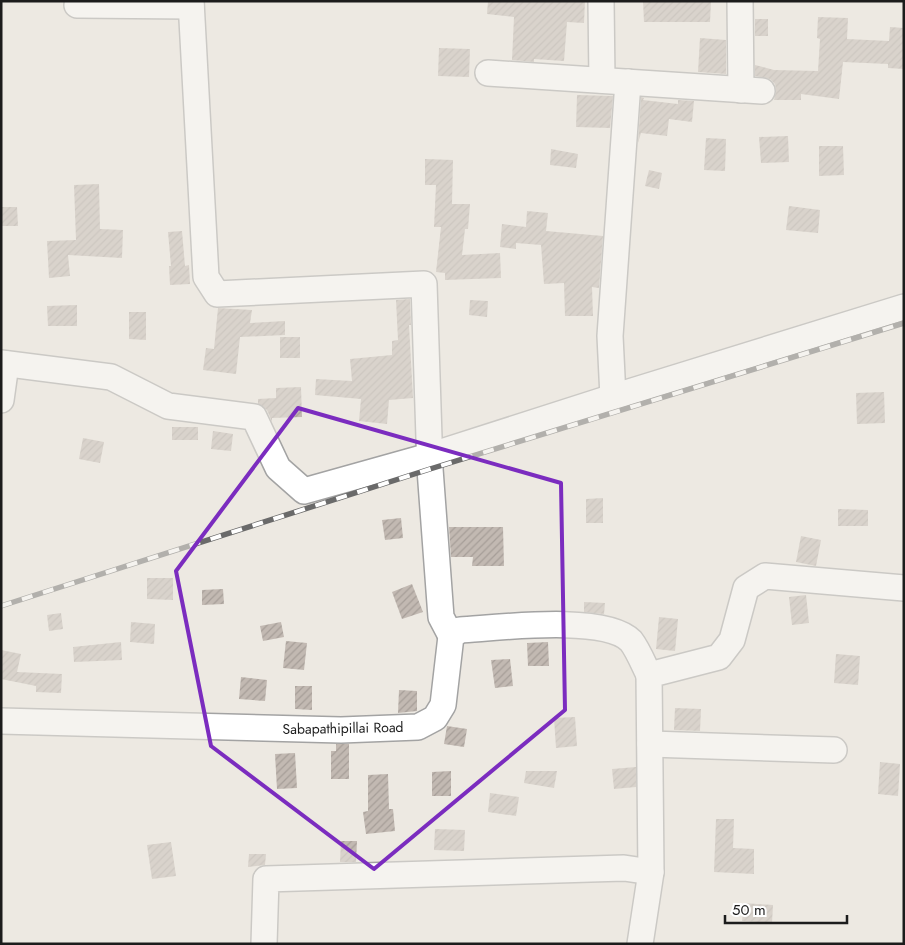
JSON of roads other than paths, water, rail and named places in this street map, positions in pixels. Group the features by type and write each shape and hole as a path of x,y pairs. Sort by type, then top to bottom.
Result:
{"street":[{"path":"601,1 602,80"},
{"path":"488,73 751,90 740,1"},
{"path":"77,5 191,4 206,277 218,294 424,284 429,456 441,617 451,636 460,630 556,623 609,631 630,640 649,675 651,872 640,944"},
{"path":"613,397 610,336 628,82"},
{"path":"1,400 4,363 111,377 168,406 254,417 278,468 304,491 429,456 613,397 904,308"},
{"path":"649,675 720,657 732,640 746,588 765,576 904,588"},
{"name":"Sabapathipillai Road","path":"1,721 341,730 418,727 435,718 443,705 451,636"},
{"path":"650,744 834,750"},
{"path":"264,944 266,879 624,868 651,872"}],"railway":[{"path":"1,606 430,469 904,323"}]}
